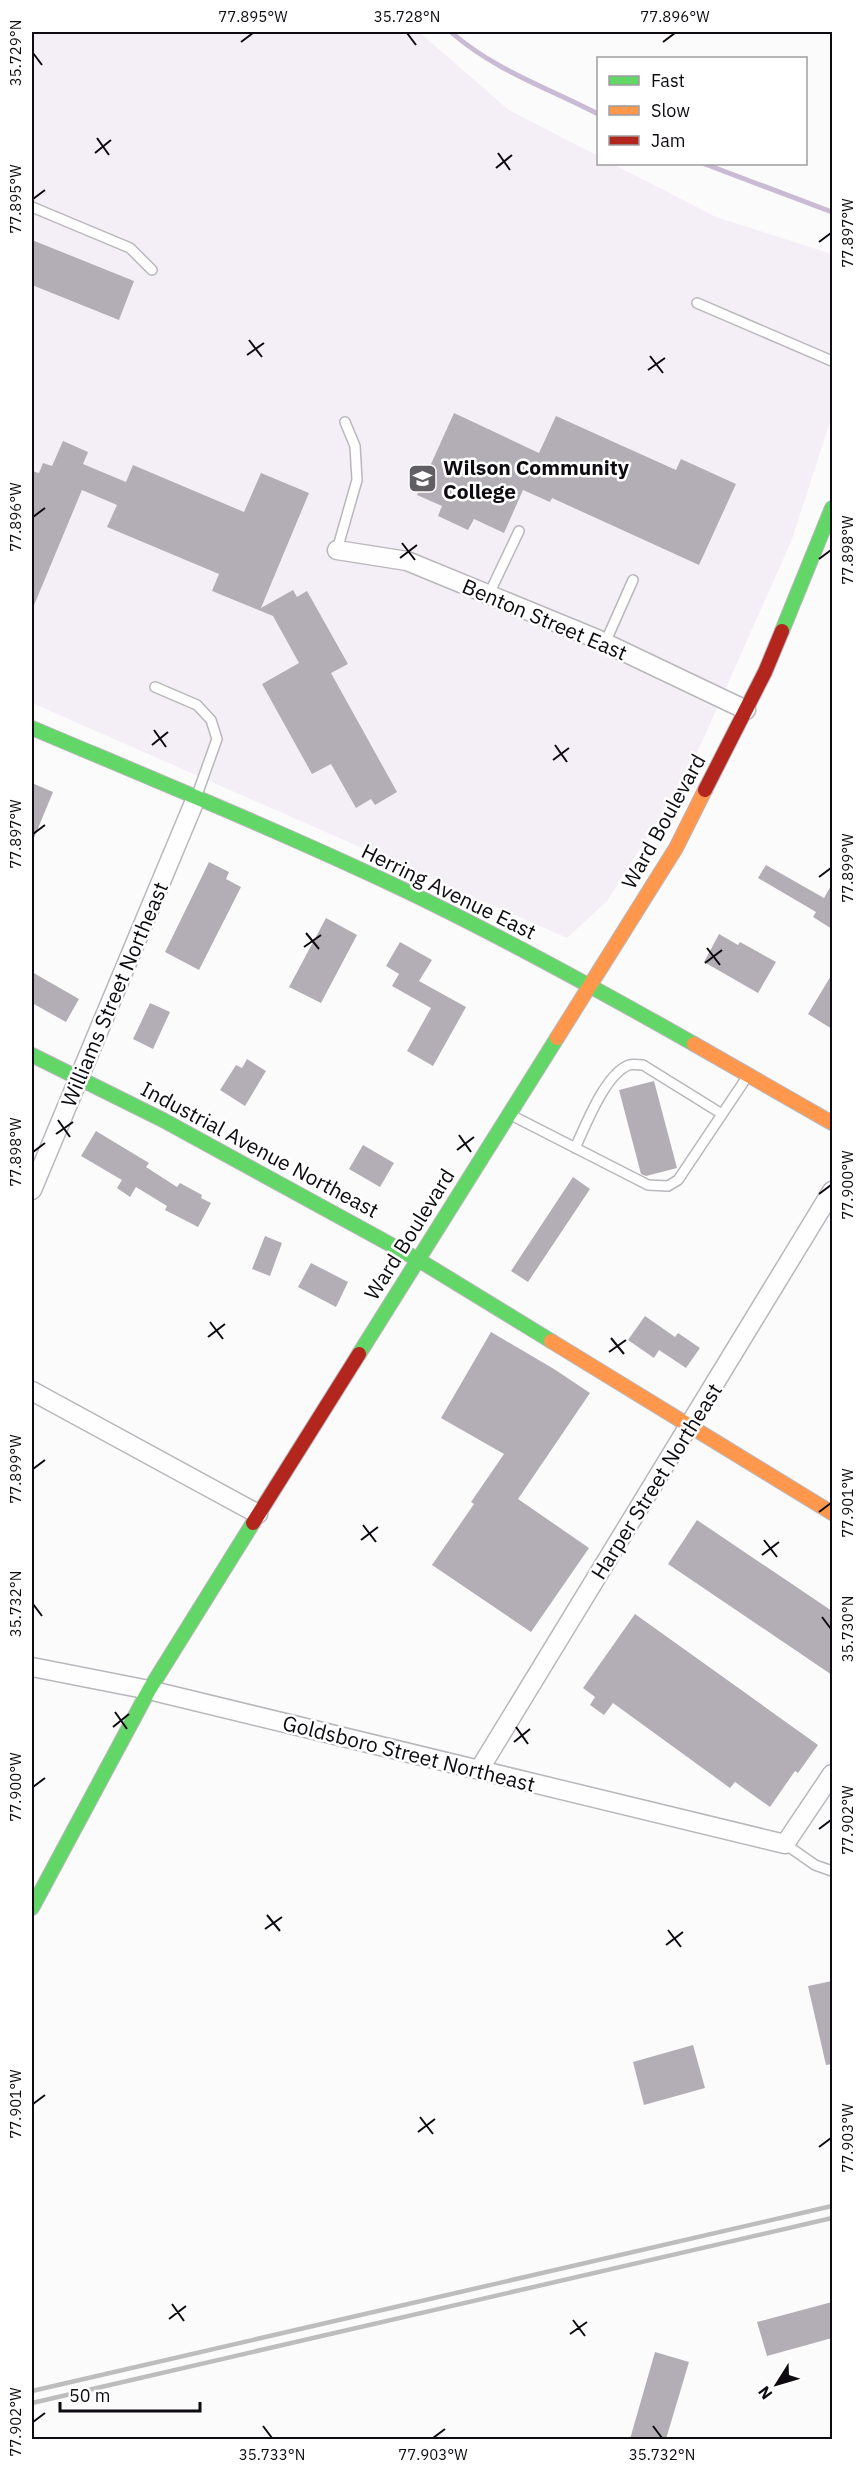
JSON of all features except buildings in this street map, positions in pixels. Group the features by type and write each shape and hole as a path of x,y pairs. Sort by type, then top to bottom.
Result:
{"main road":[{"name":"Ward Boulevard","path":"32,1908 149,1690 676,848 765,672 832,507"},
{"name":"Herring Avenue East","path":"32,728 196,798 452,913 589,986 832,1123"},
{"name":"Industrial Avenue Northeast","path":"32,1055 78,1076 417,1259 832,1513"}],"street":[{"name":"Benton Street East","path":"337,550 407,561 605,643 746,710"},
{"name":"Williams Street Northeast","path":"32,1190 196,798"},
{"name":"Harper Street Northeast","path":"479,1770 832,1191"},
{"path":"32,1391 258,1514"},
{"name":"Goldsboro Street Northeast","path":"32,1667 149,1690 785,1844"},
{"path":"785,1844 832,1774"}],"lane":[{"path":"32,207 130,248 152,270"},
{"path":"697,303 832,361"},
{"path":"337,550 357,480 355,446 345,422"},
{"path":"489,594 519,531"},
{"path":"605,643 633,580"},
{"path":"155,687 197,705 211,720 217,739 196,798"},
{"path":"575,1148 609,1081 618,1071 630,1065 643,1065 722,1114"},
{"path":"508,1114 648,1185 668,1186 678,1180 748,1076"},
{"path":"785,1844 815,1865 832,1871"}],"shaded area":[{"name":"Wilson Community College","path":"32,32 419,32 509,110 597,155 597,165 615,165 716,217 832,254 832,416 791,542 689,771 607,901 567,938 32,703"}],"waterway":[{"path":"451,32 503,68 597,114"},
{"path":"708,165 832,212"}],"railway":[{"path":"32,2391 832,2206"},
{"path":"32,2403 832,2218"}],"traffic: fast":[{"path":"782,631 832,508"},
{"path":"32,728 261,825 398,887 547,963 694,1044"},
{"path":"359,1354 557,1038"},
{"path":"32,1055 163,1120 417,1259 551,1341"},
{"path":"32,1908 149,1690 253,1523"}],"traffic: slow":[{"path":"557,1038 676,848 705,790"},
{"path":"694,1044 832,1123"},
{"path":"551,1341 832,1513"}],"traffic: jam":[{"path":"705,790 765,672 782,631"},
{"path":"253,1523 359,1354"}],"place":[{"name":"Wilson Community College","path":"422,479"}]}
